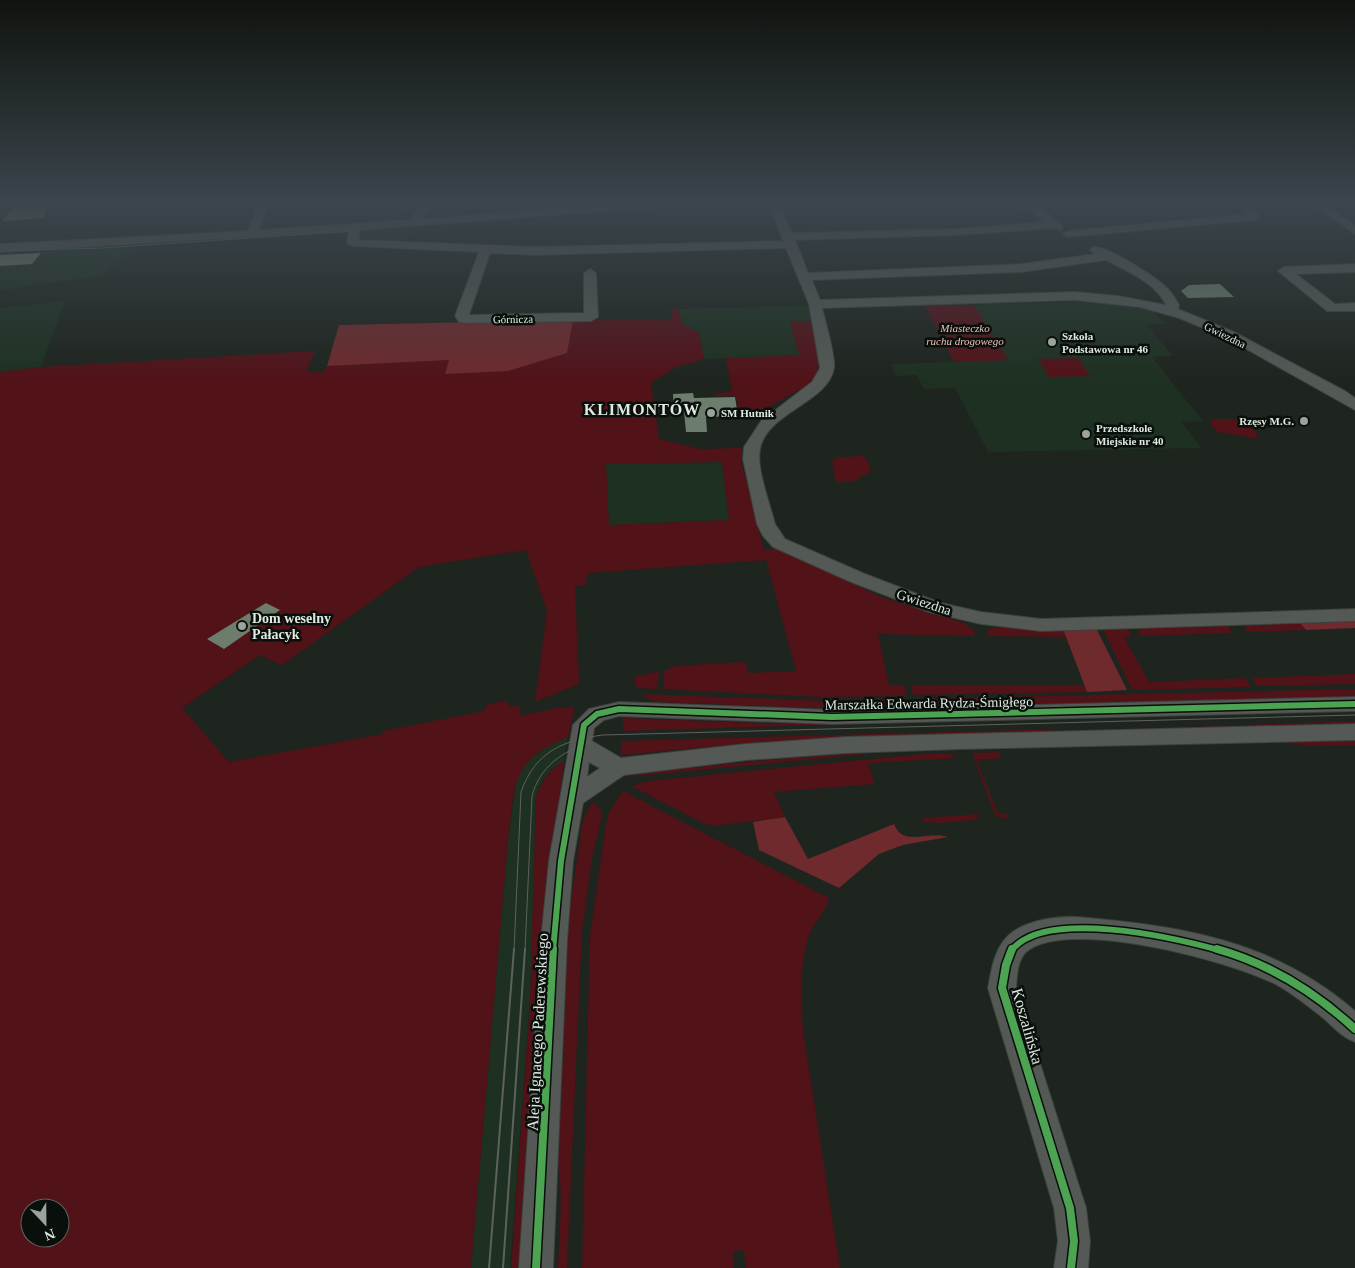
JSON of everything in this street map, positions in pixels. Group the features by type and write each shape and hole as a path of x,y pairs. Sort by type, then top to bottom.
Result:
{"street":[{"name":"Górnicza","path":"481,263 462,316 464,319 591,317 590,273"},
{"name":"Gwiezdna","path":"799,263 815,304 826,362 824,376 808,394 776,414 766,424 752,447 751,459 766,524 772,536 789,548 936,608 982,618 1041,625 1355,614"},
{"path":"804,277 1020,268 1055,263"},
{"path":"1120,263 1160,286 1173,305 1170,311"},
{"path":"1355,268 1284,271 1332,308 1355,307"},
{"name":"Gwiezdna","path":"815,304 1090,297 1143,303 1211,327 1355,405"},
{"name":"Marszałka Edwarda Rydza-Śmigłego","path":"571,799 584,725 598,714 619,709 832,717 1355,704"},
{"path":"571,799 618,766 746,752 846,745 1355,732"},
{"path":"582,745 595,755 618,766"},
{"name":"Aleja Ignacego Paderewskiego","path":"536,1268 554,940 561,861 571,799"},
{"name":"Koszalińska","path":"1071,1268 1074,1241 1070,1208 1002,988 1005,967 1014,946 1032,935 1057,928 1120,932 1194,943 1263,966 1288,978 1316,996 1355,1028"}],"shaded area":[{"path":"0,263 117,263 100,276 0,290"},
{"path":"65,301 41,367 0,372 0,308"},
{"name":"Szkoła Podstawowa nr 46","path":"1092,302 1135,306 1153,311 1166,324 1147,325 1173,356 1152,357 1203,421 1182,422 1201,448 988,452 955,388 924,389 916,375 896,376 891,364 954,362 925,306"},
{"path":"809,306 812,321 800,355 704,359 699,333 682,324 679,309"},
{"path":"573,320 567,353 508,371 445,374 449,360 327,366 339,325"},
{"path":"722,462 729,520 608,525 606,464"},
{"path":"1355,619 1355,628 1306,630 1299,622"},
{"path":"1063,629 1097,630 1127,690 1087,692"},
{"path":"568,737 564,761 552,769 543,780 536,796 530,1001 510,1268 471,1268 508,840 517,776 529,760 548,745"},
{"path":"785,817 808,859 894,824 898,831 910,837 941,835 948,837 903,845 879,854 839,888 759,850 753,822"}],"green space":[{"name":"Miasteczko ruchu drogowego","path":"974,305 1008,360 954,362 925,306"},
{"path":"679,309 682,324 699,333 704,359 674,368 651,383 659,439 701,449 742,448 741,461 764,550 778,548 881,597 964,623 974,630 975,636 878,634 889,685 904,685 907,696 820,697 663,689 664,671 675,666 745,662 749,673 796,671 766,560 587,573 586,585 575,586 579,684 535,702 547,611 526,550 419,567 282,665 260,655 182,708 229,762 383,734 383,731 484,711 488,704 506,701 511,707 520,705 520,716 556,708 575,707 568,737 535,755 525,765 519,776 512,804 471,1268 0,1268 0,372 41,367 315,351 306,371 321,373 327,366 449,360 445,374 573,320 661,319 672,321 671,311","holes":["722,462 729,520 609,525 606,464"]},
{"path":"812,321 819,357 816,374 805,390 801,389 761,411 739,410 736,396 715,396 714,393 732,392 726,358 799,355 790,322"},
{"path":"1078,358 1090,376 1049,377 1038,359"},
{"path":"1214,419 1247,419 1259,439 1217,432 1209,422"},
{"path":"863,456 866,458 871,471 853,482 836,482 832,461 837,457"},
{"path":"1299,622 1306,630 1246,632 1245,628 1248,624"},
{"path":"1224,625 1229,627 1232,633 1140,636 1136,628"},
{"path":"997,627 1063,629 1066,637 988,636 988,630"},
{"path":"1103,629 1127,629 1132,636 1124,637 1149,682 1245,678 1251,687 1132,690"},
{"path":"659,671 657,689 637,688 634,680 635,677"},
{"path":"1355,674 1355,684 1257,686 1252,678"},
{"path":"911,685 1084,685 1087,692 913,695"},
{"path":"1355,689 1355,698 870,710 657,702 648,699 642,694 830,701"},
{"path":"623,718 786,724 992,720 623,731"},
{"path":"1355,721 1355,726 764,742 621,755 621,741 1050,729 1052,732"},
{"path":"1355,738 1355,745 1308,746 1268,740"},
{"path":"895,750 627,777 649,772 756,761"},
{"path":"998,752 1001,758 977,760 998,814 1008,814 1008,818 1005,819 995,815 972,753"},
{"path":"949,753 957,758 868,763 875,784 774,792 785,817 713,826 705,824 631,786 648,781"},
{"path":"564,761 551,862 522,1268 511,1268 530,1001 536,796 547,776"},
{"path":"623,791 829,898 809,935 801,983 803,1031 840,1268 746,1268 744,1250 733,1251 734,1268 582,1268 590,936 606,824 609,812"},
{"path":"592,802 598,806 602,814 592,858 582,930 567,1268 558,1268 561,1193 555,1149 563,952 583,820"},
{"path":"978,814 977,819 974,820 938,823 923,821 921,818"}],"building":[{"path":"0,263 33,263 32,264 0,266"},
{"path":"1220,284 1234,297 1188,298 1181,291 1189,285"},
{"name":"SM Hutnik","path":"693,393 694,398 735,397 738,416 706,417 707,432 686,432 684,412 674,412 673,394"},
{"name":"Dom weselny Pałacyk","path":"266,603 280,610 224,649 207,639"}],"tram line":[{"path":"514,951 521,792 534,767 543,758 552,750 575,740 603,735 1355,715"},
{"path":"525,951 532,796 540,776 546,768 570,750 590,742"},
{"path":"489,1268 514,949"},
{"path":"503,1268 525,949"}],"cycle path":[{"path":"536,1268 554,940 561,861 584,725 597,714 619,709 832,717 1355,704"},
{"path":"1071,1268 1074,1241 1070,1208 1002,988 1007,959 1016,945 1041,931 1071,927 1156,937 1202,946 1247,959 1289,978 1323,1002 1355,1029"}],"place":[{"name":"Szkoła Podstawowa nr 46","path":"1052,342"},
{"name":"SM Hutnik","path":"711,413"},
{"name":"Rzęsy M.G.","path":"1304,421"},
{"name":"Przedszkole Miejskie nr 40","path":"1086,434"},
{"name":"Dom weselny Pałacyk","path":"242,626"}],"district":[{"name":"KLIMONTÓW","path":"642,409"}]}
